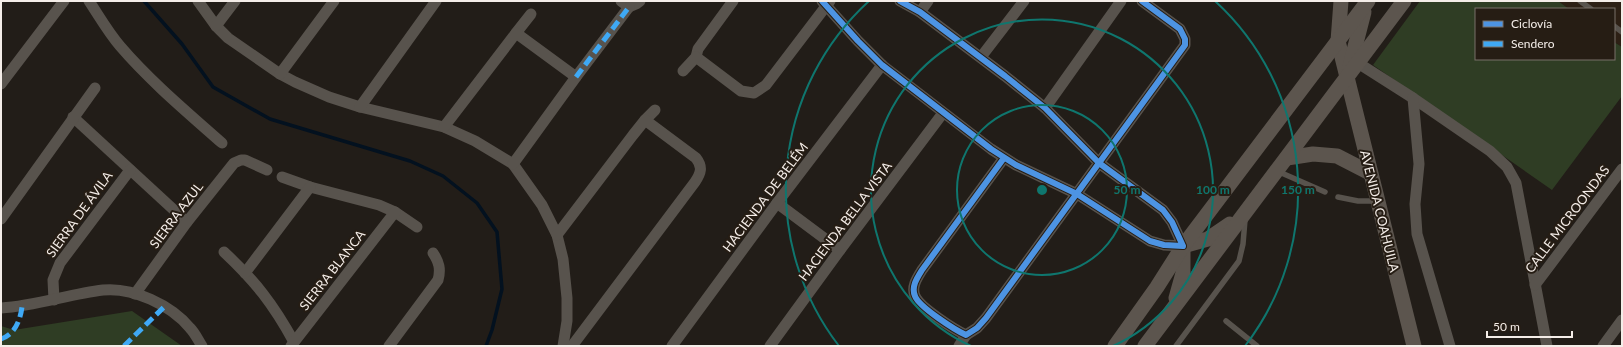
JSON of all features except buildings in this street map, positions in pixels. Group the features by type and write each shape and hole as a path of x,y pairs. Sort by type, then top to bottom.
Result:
{"main road":[{"name":"AVENIDA COAHUILA","path":"1341,1 1338,41 1414,346"},
{"path":"1145,346 1404,1"},
{"name":"AVENIDA COAHUILA","path":"1347,76 1366,2"},
{"path":"1115,346 1157,287 1183,246 1366,2"},
{"path":"1287,158 1313,154 1337,156 1370,173"},
{"path":"1183,246 1208,239 1228,226 1245,212"},
{"path":"1167,316 1178,294 1182,278 1184,262 1183,246"}],"street":[{"path":"1,84 64,1"},
{"path":"89,1 113,37 127,54 222,143"},
{"path":"198,1 216,26 244,50 280,74 329,97 360,107 444,128 474,141 513,164 542,205 557,235 563,259 567,298 567,321 563,346"},
{"path":"216,26 235,1"},
{"path":"280,74 334,1"},
{"path":"360,107 436,1"},
{"path":"513,164 576,77 625,4 636,4 640,1"},
{"path":"683,71 696,57 698,49 733,1"},
{"path":"696,57 741,91 754,93 766,85 826,3 882,65 1004,158 1077,194 1150,241 1164,245 1183,246 1172,222 1163,210 1099,163 1045,108 981,57 920,12 900,1"},
{"path":"920,12 928,1"},
{"path":"981,57 1024,1"},
{"path":"1045,108 1121,1"},
{"path":"959,346 966,335 977,328 986,318 1185,45 1185,39 1180,29 1142,1"},
{"path":"444,128 531,14"},
{"path":"516,33 576,77"},
{"path":"1358,63 1413,98 1490,151 1507,167 1516,183 1547,346"},
{"name":"HACIENDA DE BELÉM","path":"672,346 777,203 882,65"},
{"path":"1,219 95,88"},
{"path":"1413,98 1419,157 1415,204 1417,229 1450,346"},
{"path":"557,235 633,135 655,110"},
{"name":"HACIENDA BELLA VISTA","path":"770,346 840,250 944,113"},
{"path":"73,117 187,222"},
{"path":"572,346 699,176 701,170 700,164 696,158 645,120"},
{"path":"966,335 954,329 922,306 915,296 914,288 916,280 922,270 1004,158"},
{"name":"SIERRA AZUL","path":"136,294 187,222 231,166 237,161 245,160 267,170"},
{"name":"CALLE MICROONDAS","path":"1535,285 1622,168"},
{"name":"SIERRA DE ÁVILA","path":"54,300 53,280 60,263 130,170"},
{"path":"282,178 379,205 395,212 417,227"},
{"path":"246,272 310,187"},
{"path":"777,203 840,250"},
{"name":"SIERRA BLANCA","path":"292,344 395,212"},
{"path":"224,252 246,272 271,303 292,344"},
{"path":"389,346 438,280 440,267 433,252"},
{"path":"1,308 22,307 105,290 123,291 136,294 158,304 176,315 190,328 202,346"},
{"path":"1603,346 1622,320"}],"lane":[{"path":"1580,1 1590,8"},
{"path":"1277,171 1326,192"},
{"path":"1338,197 1358,201 1377,201"},
{"path":"1176,346 1239,261 1243,244 1245,212"},
{"path":"1226,321 1257,346"}],"shaded area":[{"path":"1558,1 1622,1 1622,47 1615,43 1615,8 1568,8"}],"green space":[{"path":"1420,1 1558,1 1568,8 1475,8 1475,60 1615,60 1615,43 1622,47 1622,96 1552,190 1373,65"},
{"path":"132,311 182,346 1,346 1,326 14,330"}],"waterway":[{"path":"144,1 182,44 213,87 270,119 410,161 443,176 477,203 497,232 502,289 492,330 486,346"}],"marked path":[{"path":"576,77 629,7"},
{"path":"1,339 10,334 16,326 22,307"},
{"path":"124,346 164,307"}],"cycle path":[{"path":"822,1 882,65 991,149 1016,165 1077,194 1150,241 1164,245 1183,246 1172,222 1163,210 1099,163 1045,108 1005,76 920,12 900,1"},
{"path":"1004,158 922,270 914,286 915,296 923,306 946,323 966,335 977,328 986,318 1185,45 1185,39 1180,29 1142,1"}]}
